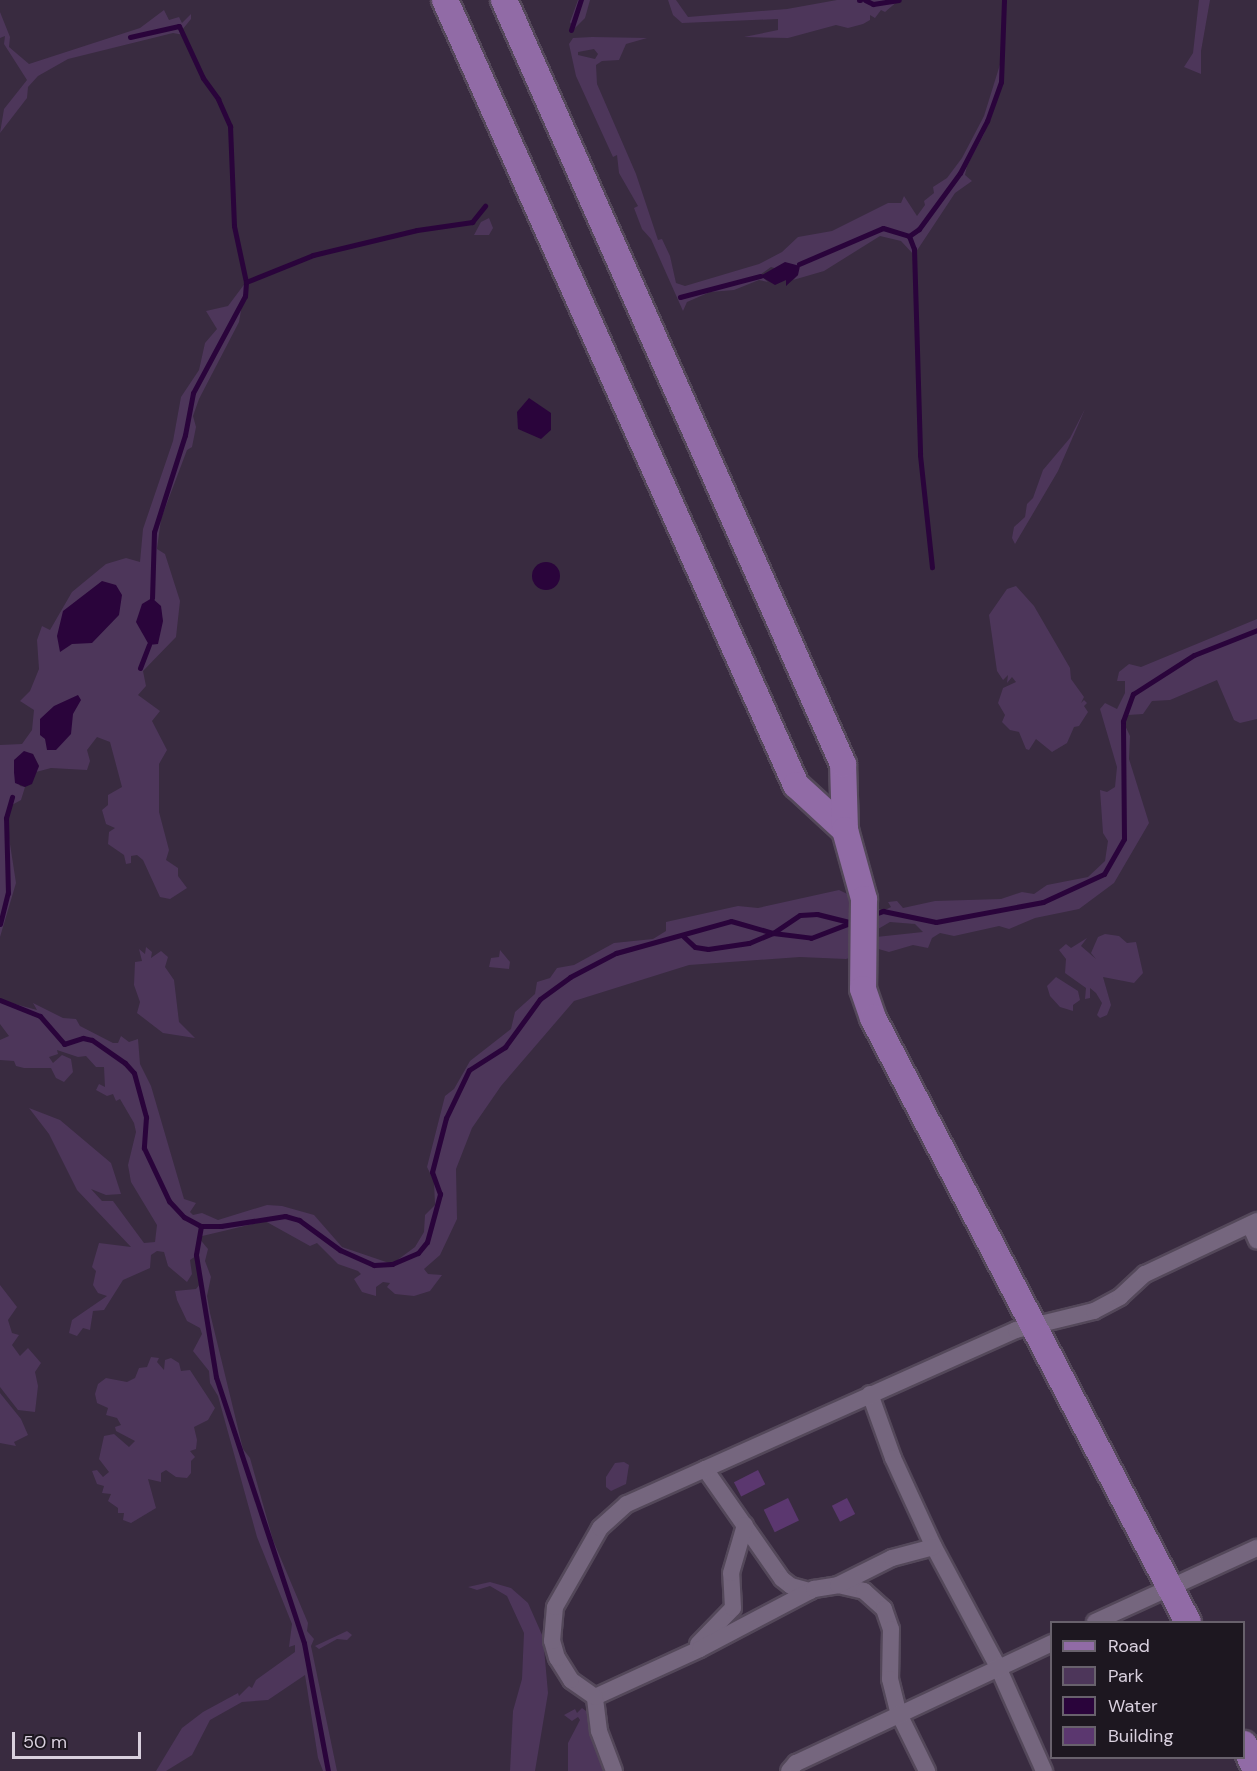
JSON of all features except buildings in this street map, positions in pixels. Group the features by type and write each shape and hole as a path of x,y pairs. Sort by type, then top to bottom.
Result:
{"main road":[{"path":"445,0 796,785 845,830"},
{"path":"504,0 843,764 845,830 864,899 863,989 873,1018 1172,1587 1187,1621"},
{"path":"1245,1746 1256,1771"}],"street":[{"path":"614,1771 599,1731 595,1697 571,1680 556,1658 552,1641 555,1607 600,1528 627,1504 1016,1330 1094,1311 1120,1298 1145,1274 1253,1223 1257,1241"},
{"path":"870,1394 889,1449 933,1547 998,1667 1044,1771"},
{"path":"705,1469 783,1579 791,1586 810,1591"},
{"path":"686,1656 733,1608 730,1573 745,1524"},
{"path":"595,1697 686,1656 810,1591 838,1585 892,1558 933,1547"},
{"path":"1099,1621 1257,1548"},
{"path":"838,1585 864,1591 884,1609 891,1629 890,1679 899,1714 927,1771"},
{"path":"789,1771 796,1764 1050,1644"}],"green space":[{"path":"578,0 590,0 585,18 574,29 570,22"},
{"path":"668,0 676,0 688,17 787,9 837,0 899,0 885,12 881,10 875,18 870,15 870,20 863,24 848,28 836,25 788,38 744,37 778,30 778,19 682,23 673,15"},
{"path":"1199,0 1210,0 1201,51 1201,74 1184,67 1193,53"},
{"path":"164,10 169,20 179,17 182,23 191,14 191,19 182,30 184,35 173,33 68,59 38,76 28,87 27,98 0,133 4,109 27,80 4,44 5,36 0,38 0,12 10,37 9,47 29,64 140,28"},
{"path":"573,38 647,38 626,44 619,60 602,61 596,65 597,84 636,174 658,240 662,239 670,256 676,283 685,286 759,264 782,252 798,237 832,231 888,203 901,203 904,196 917,216 925,205 924,201 934,193 933,187 947,178 962,158 984,116 1002,58 1001,81 984,134 967,166 965,175 972,181 955,193 914,255 901,241 880,236 824,271 793,280 798,275 771,267 760,275 768,282 759,280 734,290 710,292 687,302 683,311 651,239 642,229 634,208 638,206 619,173 617,155 613,157 576,76 569,44","holes":["594,49 598,54 595,59 578,55 578,52"]},
{"path":"489,218 493,228 489,235 474,235 481,222"},
{"path":"246,282 239,322 199,399 193,416 196,427 192,447 187,450 161,519 157,549 165,554 180,601 176,637 143,671 146,686 138,695 160,711 152,721 167,750 159,764 159,812 169,850 166,860 178,868 178,876 187,888 170,899 160,897 143,860 137,855 131,856 131,863 126,864 124,855 108,844 109,832 115,828 106,824 102,810 108,805 108,795 122,787 110,742 97,737 87,750 90,761 87,770 51,768 36,772 39,766 33,754 28,753 19,756 14,772 20,786 25,787 21,800 10,806 6,818 16,883 0,937 0,745 22,744 32,730 34,710 20,701 30,691 39,669 37,640 42,626 50,630 72,592 106,564 126,558 140,562 143,529 173,441 181,397 199,370 205,343 217,329 206,311 228,306"},
{"path":"1085,409 1058,471 1015,544 1012,538 1014,527 1025,517 1027,504 1033,498 1043,470 1070,438"},
{"path":"1016,586 1034,606 1070,668 1071,679 1084,697 1081,703 1084,700 1087,703 1084,706 1088,712 1079,726 1074,727 1067,743 1052,752 1036,739 1029,750 1026,749 1019,732 1010,730 1002,722 1005,715 998,703 1003,688 1016,682 1012,677 1007,683 1008,675 1003,680 997,671 989,615 1007,589"},
{"path":"1257,619 1257,719 1240,723 1234,720 1217,680 1170,700 1152,701 1143,714 1128,715 1123,721 1130,736 1129,759 1149,823 1114,883 1079,909 1035,918 1009,929 999,926 954,936 940,933 932,938 928,948 913,945 889,952 875,948 876,937 923,932 915,924 890,922 873,932 862,954 846,959 800,957 689,965 574,1001 501,1086 472,1128 456,1169 457,1219 440,1255 424,1269 428,1274 442,1275 430,1291 414,1296 395,1294 387,1287 390,1283 383,1282 376,1287 376,1296 362,1292 354,1279 361,1274 358,1271 338,1264 317,1243 310,1246 265,1221 198,1237 208,1249 205,1261 211,1277 207,1296 243,1449 250,1458 273,1540 308,1623 307,1631 314,1639 311,1646 337,1771 323,1771 318,1758 305,1675 268,1700 242,1702 210,1720 192,1755 166,1771 156,1771 182,1728 203,1712 238,1693 239,1696 249,1686 252,1688 256,1680 295,1652 295,1645 289,1647 292,1624 257,1537 218,1396 210,1383 209,1371 193,1351 202,1334 200,1328 187,1321 177,1300 175,1291 196,1289 200,1284 196,1256 190,1260 192,1274 187,1282 168,1266 164,1252 157,1251 151,1255 150,1268 123,1280 104,1310 93,1311 90,1330 83,1328 77,1336 69,1333 72,1320 107,1296 98,1293 93,1285 96,1271 92,1267 99,1243 131,1247 77,1190 49,1134 29,1108 60,1120 111,1163 121,1194 106,1195 91,1189 102,1201 113,1201 144,1243 155,1242 157,1225 131,1182 128,1165 136,1132 134,1123 120,1099 116,1101 113,1094 107,1096 96,1090 99,1084 105,1087 104,1067 96,1067 86,1056 78,1057 57,1050 58,1054 49,1057 53,1063 62,1055 71,1059 73,1072 64,1082 56,1078 51,1068 24,1068 16,1066 14,1061 0,1060 0,1040 9,1036 0,1024 0,1000 37,1010 33,1003 63,1018 76,1019 80,1026 113,1043 118,1043 121,1036 129,1042 138,1039 140,1064 151,1086 184,1199 196,1203 190,1212 193,1215 202,1213 218,1220 267,1205 282,1206 314,1215 342,1247 392,1264 415,1247 424,1232 425,1215 435,1205 434,1181 427,1167 445,1096 454,1089 470,1061 511,1029 515,1012 535,994 537,982 550,978 557,968 574,965 614,943 653,939 666,931 666,922 738,906 758,908 839,890 883,911 891,907 888,902 897,901 903,908 935,901 1001,899 1022,892 1034,894 1047,885 1088,877 1105,861 1108,841 1103,833 1100,790 1107,792 1115,787 1117,767 1100,709 1105,703 1117,709 1125,693 1125,681 1117,681 1119,672 1129,664 1141,667"},
{"path":"1105,934 1119,936 1127,943 1136,942 1143,973 1134,983 1103,977 1111,1005 1107,1015 1100,1018 1097,1015 1102,1003 1096,993 1090,988 1090,998 1085,999 1086,988 1065,973 1066,959 1059,950 1066,944 1071,948 1087,938 1081,946 1096,959 1091,953 1098,937"},
{"path":"146,947 152,952 151,958 161,951 168,957 165,967 174,980 179,1022 195,1038 163,1033 137,1013 140,1002 134,985 135,962 142,961 139,949 145,954"},
{"path":"500,950 510,962 509,969 489,967 491,958 499,957"},
{"path":"1056,977 1078,991 1080,1000 1073,1005 1073,1011 1060,1007 1050,996 1047,986"},
{"path":"0,1285 17,1307 8,1320 12,1333 19,1335 12,1345 20,1356 28,1348 41,1363 35,1372 38,1386 35,1412 18,1410 0,1387"},
{"path":"151,1357 159,1358 157,1362 164,1370 165,1360 171,1358 179,1363 181,1371 190,1370 215,1408 208,1420 194,1427 197,1440 196,1449 190,1451 195,1457 191,1461 191,1473 187,1478 176,1477 166,1470 161,1473 161,1482 148,1479 156,1508 131,1523 123,1520 124,1513 118,1513 118,1508 108,1501 111,1494 102,1493 104,1486 97,1484 92,1471 97,1470 103,1477 109,1472 99,1459 104,1436 114,1434 129,1447 135,1441 116,1431 115,1427 121,1425 117,1418 106,1415 108,1408 97,1403 95,1394 98,1384 106,1378 127,1382 135,1378 139,1368 147,1367"},
{"path":"0,1393 21,1419 28,1435 14,1442 16,1446 0,1443"},
{"path":"624,1462 629,1465 626,1484 611,1491 606,1487 606,1477 615,1463"},
{"path":"490,1582 511,1588 528,1603 543,1637 548,1693 535,1771 510,1771 513,1711 522,1679 524,1633 507,1596 490,1586 477,1590 468,1587"},
{"path":"347,1631 352,1635 347,1640 337,1639 319,1649 315,1646"},
{"path":"582,1708 590,1714 605,1771 568,1771 568,1743 580,1720 578,1717 572,1721 564,1715 575,1709 577,1713"}],"water":[{"path":"785,262 800,266 798,275 786,286 786,280 775,285 760,276"},
{"path":"529,398 551,413 551,430 541,439 518,429 517,412"},
{"path":"546,562 556,566 560,576 556,586 546,590 536,586 532,576 536,566"},
{"path":"102,581 116,585 122,595 119,615 92,643 72,644 60,652 57,636 63,611"},
{"path":"152,598 161,606 163,621 158,644 149,645 136,622 142,604"},
{"path":"78,695 81,700 73,714 71,734 56,750 47,750 45,739 40,735 40,719 54,706"},
{"path":"24,751 33,754 39,766 32,784 25,787 15,783 14,772 14,760"}],"waterway":[{"path":"571,30 581,0"},
{"path":"865,0 873,4 899,0"},
{"path":"799,264 883,228 909,236 919,229 960,173 987,121 1001,82 1004,0"},
{"path":"130,37 179,26 203,78 218,99 230,126 234,226 246,282 245,296 193,393 185,435 154,532 152,598"},
{"path":"246,282 313,255 417,230 472,222 485,206"},
{"path":"909,236 914,249 920,455 932,567"},
{"path":"680,297 760,276"},
{"path":"872,915 883,911 936,922 1043,902 1104,874 1124,839 1123,721 1133,694 1194,655 1257,630"},
{"path":"140,668 149,645"},
{"path":"0,924 8,893 6,818 12,797"},
{"path":"683,936 695,947 708,949 749,943 773,933 800,915 817,914 849,922"},
{"path":"0,1000 40,1016 64,1044 83,1038 92,1040 125,1063 134,1073 146,1117 144,1148 169,1201 184,1217 201,1226 221,1226 285,1216 299,1220 340,1250 374,1265 392,1264 418,1253 427,1242 440,1194 432,1172 446,1118 469,1070 505,1047 540,999 570,977 616,953 731,921 773,933 811,938 855,921"},
{"path":"201,1226 196,1255 216,1377 304,1643 328,1771"}]}
